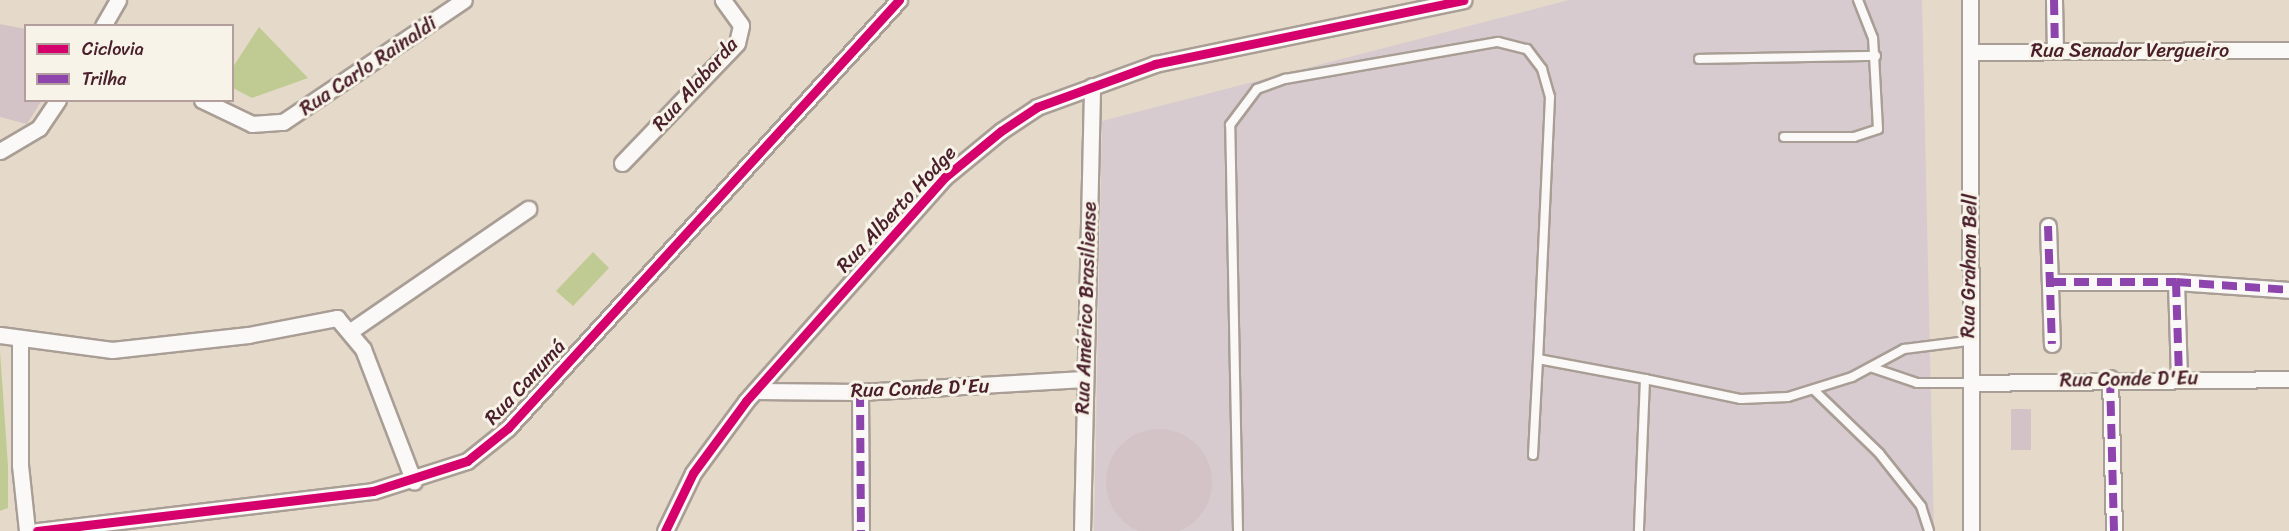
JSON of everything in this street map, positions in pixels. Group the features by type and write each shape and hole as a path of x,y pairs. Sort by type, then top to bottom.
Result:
{"street":[{"path":"104,24 118,0"},
{"name":"Rua Carlo Rainaldi","path":"206,102 252,124 283,122 464,0"},
{"name":"Rua Alabarda","path":"622,162 737,43 741,25 723,0"},
{"name":"Rua Canumá","path":"37,531 414,482 467,461 508,428 899,0"},
{"name":"Rua Alberto Hodge","path":"665,531 693,473 755,391 945,177 1037,107 1155,64 1464,0"},
{"name":"Rua Graham Bell","path":"1970,0 1968,341 1971,531"},
{"path":"2054,0 2055,51"},
{"name":"Rua Senador Vergueiro","path":"1971,52 2289,50"},
{"name":"Rua Américo Brasiliense","path":"1082,531 1092,86"},
{"path":"0,151 39,128 57,102"},
{"path":"352,330 528,209"},
{"path":"2048,226 2052,344"},
{"path":"2051,282 2176,282 2289,290"},
{"path":"2176,282 2179,377"},
{"path":"0,335 112,350 248,335 330,317 352,330 414,482"},
{"path":"20,339 20,465 27,531"},
{"name":"Rua Conde D'Eu","path":"1970,383 2179,377 2289,379"},
{"path":"2110,378 2114,531"},
{"name":"Rua Conde D'Eu","path":"755,391 860,392 1084,379"},
{"path":"860,392 861,531"}],"lane":[{"path":"1784,138 1876,132 1876,56 1867,15 1858,0"},
{"path":"1238,531 1230,125 1257,89 1285,79 1498,42 1527,49 1542,69 1550,97 1533,455"},
{"path":"1699,59 1876,56"},
{"path":"1538,359 1741,399 1815,391 1873,368 1904,349 1968,341"},
{"path":"1873,368 1917,383 1970,383"},
{"path":"1639,531 1645,379"},
{"path":"1815,391 1879,453 1921,506 1929,531"}],"shaded area":[{"path":"1569,0 1922,0 1934,531 1094,531 1102,121"}],"green space":[{"path":"259,27 308,78 252,98 234,89 234,65"},
{"path":"593,252 609,268 573,306 556,291"},
{"path":"0,351 8,466 8,508 0,511"}],"building":[{"path":"0,24 24,29 24,102 41,102 27,124 0,117"},
{"path":"2011,409 2031,409 2031,450 2011,450"},
{"path":"1149,430 1169,430 1189,438 1203,452 1211,472 1211,492 1203,512 1189,526 1176,532 1142,532 1129,526 1115,512 1107,492 1107,472 1115,452 1129,438"}],"marked path":[{"path":"2054,0 2055,51"},
{"path":"2048,226 2052,344"},
{"path":"2051,282 2176,282 2289,290"},
{"path":"2176,282 2179,377"},
{"path":"2110,378 2114,531"},
{"path":"860,392 861,531"}],"cycle path":[{"path":"37,531 373,491 467,461 508,428 899,0"},
{"path":"665,531 693,473 746,401 945,177 1001,131 1037,107 1155,64 1463,0"}]}
